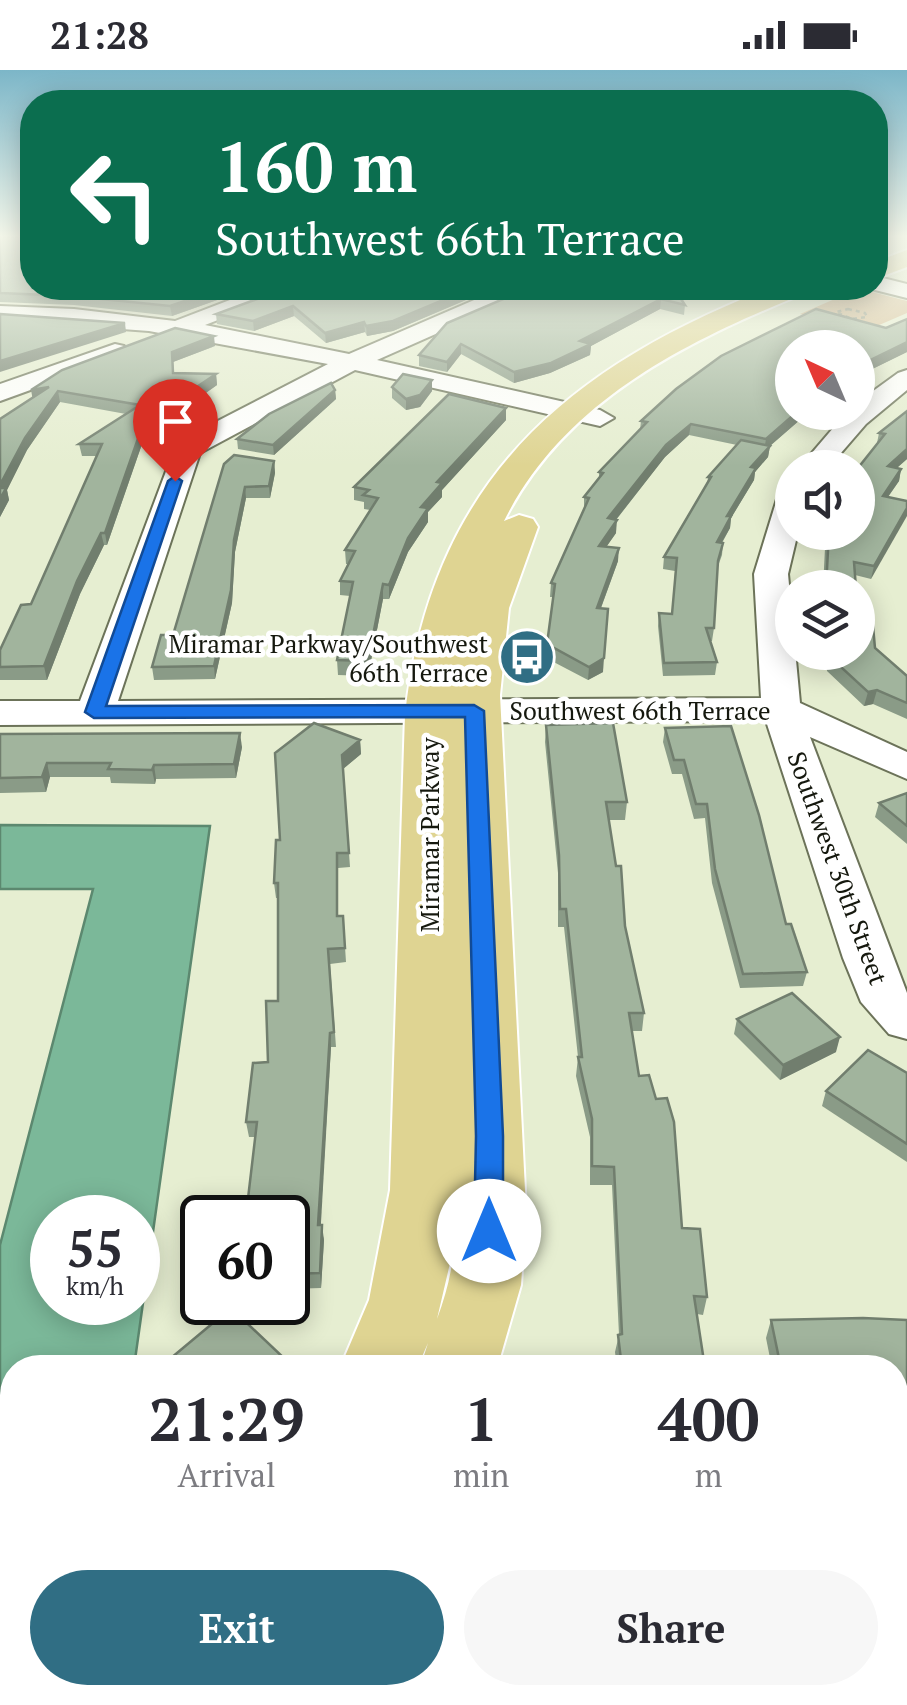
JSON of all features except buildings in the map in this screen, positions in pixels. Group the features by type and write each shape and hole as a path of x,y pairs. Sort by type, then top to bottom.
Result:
{"main road":[{"name":"Miramar Parkway","path":"462,1355 489,1263 489,1136 446,606 472,543 511,477 585,415 644,357 729,313"},
{"name":"Miramar Parkway","path":"585,415 707,342 782,313"},
{"name":"Miramar Parkway","path":"385,1355 419,1242 452,711"}],"street":[{"path":"19,313 178,328 585,415"},
{"path":"0,393 215,313"},
{"path":"94,712 186,448 350,363 463,313"},
{"path":"826,450 878,397 907,378"},
{"name":"Southwest 30th Street","path":"778,550 771,574 781,709 867,958 896,1012"},
{"name":"Southwest 66th Terrace","path":"0,713 781,709 907,766"}],"path":[{"path":"839,313 852,319 867,317 868,313"}],"shaded area":[{"path":"906,313 868,330 800,314"},
{"path":"0,825 210,826 158,1195 30,1195 30,1325 140,1325 136,1355 0,1355 0,1245 93,889 0,889"}],"place":[{"name":"Miramar Parkway/Southwest 66th Terrace","path":"527,657"}],"route":[{"path":"175,481 94,712 474,711 489,1231"}]}
